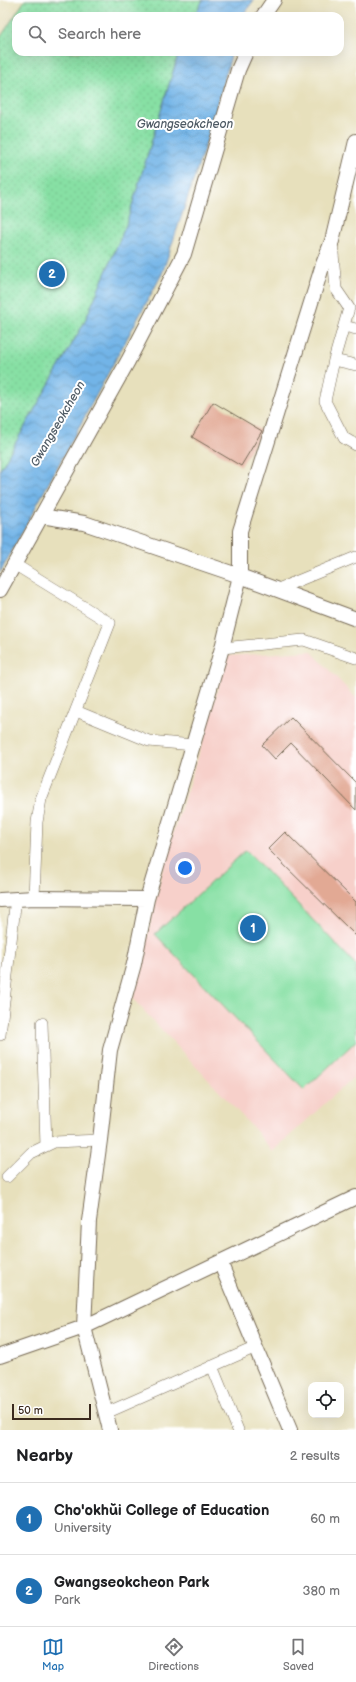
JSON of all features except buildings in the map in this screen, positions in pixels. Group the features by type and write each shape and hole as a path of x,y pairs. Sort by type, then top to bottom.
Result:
{"street":[{"path":"266,12 274,0"},
{"path":"0,590 128,360 184,254 238,70 244,56"},
{"path":"110,1430 84,1327 89,1221 110,1050 134,964 147,899 222,648 240,576 240,532 323,264 332,241 352,177 356,141"},
{"path":"332,241 336,289 349,308 334,360 325,401 344,438 356,444"},
{"path":"344,326 356,329"},
{"path":"334,360 356,365"},
{"path":"41,516 84,523 278,589 356,619"},
{"path":"278,589 356,558"},
{"path":"14,564 110,623 41,799 37,822 34,898"},
{"path":"339,612 356,614"},
{"path":"222,648 304,640 356,658"},
{"path":"76,711 149,741 193,745"},
{"path":"0,900 16,898 147,899"},
{"path":"0,1035 16,898"},
{"path":"42,1023 46,1146"},
{"path":"7,1177 31,1153 54,1142 100,1140"},
{"path":"0,1356 84,1327 356,1197"},
{"path":"220,1262 290,1430"},
{"path":"106,1413 256,1347"},
{"path":"212,1366 238,1430"}],"shaded area":[{"path":"311,651 356,698 356,1075 272,1152 256,1131 133,999 165,858 204,737 227,656"}],"green space":[{"path":"25,0 203,0 196,12 17,12"},
{"path":"12,20 12,56 178,56 126,225 84,323 0,470 0,38"},
{"path":"246,850 356,965 356,1041 304,1090 155,934"}],"water":[{"path":"203,0 254,0 245,12 196,12"},
{"name":"Gwangseokcheon","path":"178,56 231,56 210,131 162,274 0,573 0,470 84,323 126,225"}],"place":[{"name":"Gwangseokcheon Park","path":"52,274"},
{"name":"Cho'okhŭi College of Education","path":"253,928"}]}
